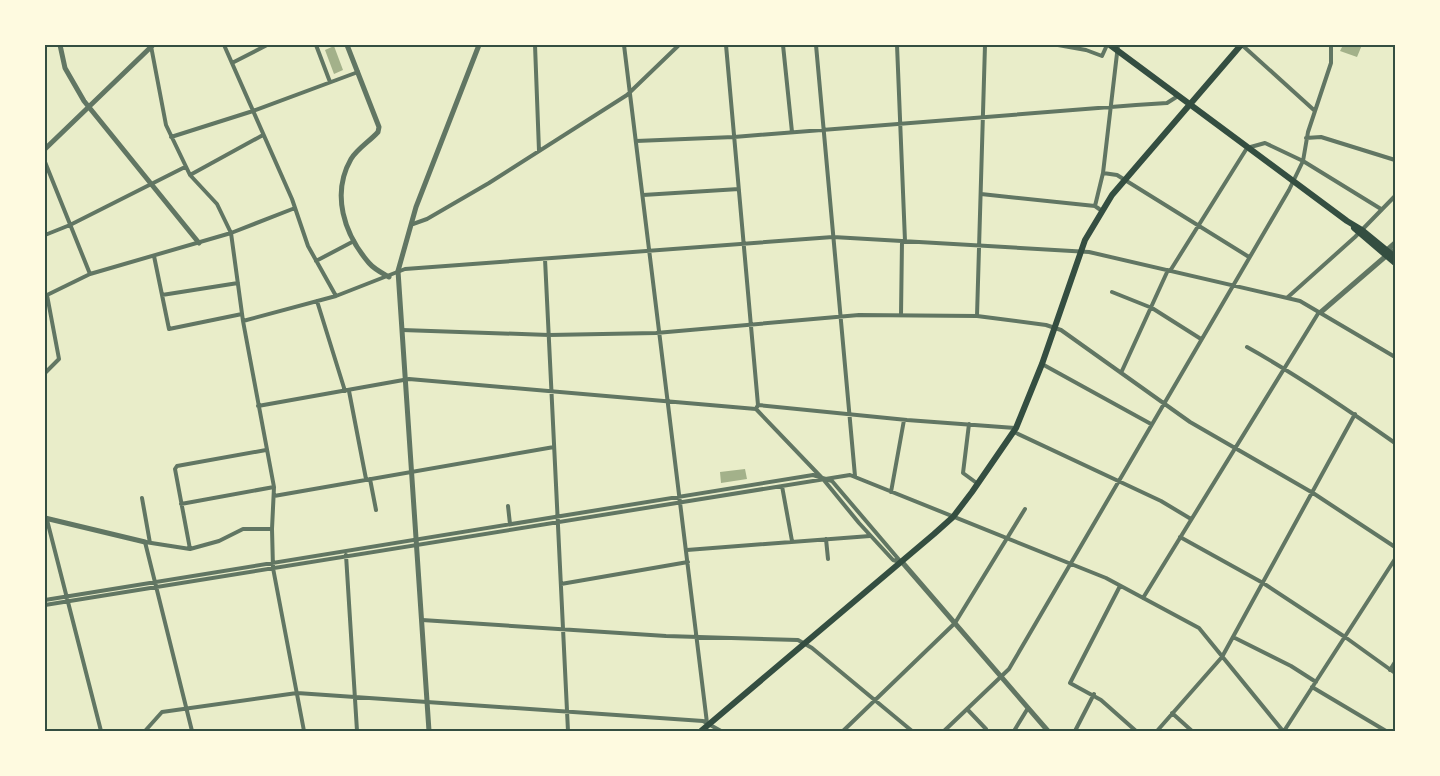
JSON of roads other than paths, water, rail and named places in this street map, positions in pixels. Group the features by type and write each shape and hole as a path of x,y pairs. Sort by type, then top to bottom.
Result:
{"main road":[{"path":"1108,45 1118,48 1247,148 1391,253 1395,263"},
{"path":"701,731 953,517 1015,430 1042,364 1081,251 1102,211 1125,180 1242,45"}],"street":[{"path":"60,45 65,69 89,107 199,243"},
{"path":"224,45 295,208 308,246 336,296"},
{"path":"232,63 267,45"},
{"path":"316,45 330,82"},
{"path":"347,45 379,127 378,132 351,159 340,192 343,212 354,241 370,265 388,276"},
{"path":"429,731 399,271 416,207 479,45"},
{"path":"535,45 539,152"},
{"path":"624,45 709,723"},
{"path":"413,224 439,212 539,152 630,93 679,45"},
{"path":"726,45 757,407 823,479 870,536 893,560 902,562"},
{"path":"783,45 792,132"},
{"path":"816,45 855,476"},
{"path":"897,45 903,241 901,315"},
{"path":"977,316 985,45"},
{"path":"1058,45 1086,50 1102,56 1108,45"},
{"path":"1242,45 1315,112"},
{"path":"944,731 1009,669 1293,182 1303,161 1306,138 1331,63 1331,45"},
{"path":"45,149 152,46"},
{"path":"152,46 166,125 171,137 185,167 217,204 231,233 243,321 274,487 273,568 304,731"},
{"path":"1095,206 1103,173 1118,48"},
{"path":"171,137 253,111 358,72"},
{"path":"636,141 734,137 1110,108 1167,103 1178,96"},
{"path":"190,175 263,135"},
{"path":"1306,138 1322,137 1395,160"},
{"path":"1121,373 1169,271 1247,148 1265,143 1303,161 1382,209"},
{"path":"45,162 90,274"},
{"path":"45,235 70,225 185,167"},
{"path":"1103,173 1125,180 1249,257"},
{"path":"643,195 739,189"},
{"path":"981,194 1095,206 1102,211"},
{"path":"1287,297 1361,232 1395,196"},
{"path":"45,373 59,359 46,295 90,274 231,233 295,208"},
{"path":"243,321 336,296 399,271 420,268 833,237 1081,251 1300,301 1395,357"},
{"path":"316,261 354,241"},
{"path":"1143,598 1320,312 1391,253 1395,243"},
{"path":"154,256 169,329 242,314"},
{"path":"545,259 568,731"},
{"path":"162,295 238,283"},
{"path":"1112,292 1152,308 1201,339"},
{"path":"316,301 347,391 376,510"},
{"path":"402,330 549,335 660,333 840,315 977,316 1053,327 1061,330 1190,422 1313,493 1395,547"},
{"path":"1247,347 1355,414 1395,443"},
{"path":"1042,364 1151,424"},
{"path":"258,406 405,379 552,390 669,402 969,424 1015,430 1057,453"},
{"path":"1157,731 1221,657 1355,414"},
{"path":"891,492 904,420"},
{"path":"969,424 963,473 978,484"},
{"path":"274,496 554,447"},
{"path":"1049,449 1161,501 1191,519"},
{"path":"190,549 175,469 177,466 266,450"},
{"path":"45,600 157,587 510,524 813,475 832,481 1048,731"},
{"path":"416,542 855,476 1120,586 1199,628 1284,731 1395,559"},
{"path":"782,486 792,541"},
{"path":"181,504 274,487"},
{"path":"142,498 155,582 192,731"},
{"path":"508,506 510,524"},
{"path":"843,731 955,623 1025,509"},
{"path":"101,731 46,519 190,549 219,541 243,529 272,529"},
{"path":"687,550 870,536"},
{"path":"1180,537 1263,583 1395,673"},
{"path":"826,538 828,559"},
{"path":"45,605 155,582 273,562 345,554"},
{"path":"345,554 357,731"},
{"path":"561,584 688,562"},
{"path":"1120,586 1070,683 1094,694 1136,731"},
{"path":"422,621 697,638 798,640 805,643 912,731"},
{"path":"1233,637 1275,657 1316,681"},
{"path":"1390,670 1395,662"},
{"path":"1312,687 1386,731"},
{"path":"145,731 160,713 297,693 709,723 721,731"},
{"path":"1075,731 1094,694"},
{"path":"1014,731 1028,708"},
{"path":"967,709 986,729"},
{"path":"1172,713 1192,731"}]}
